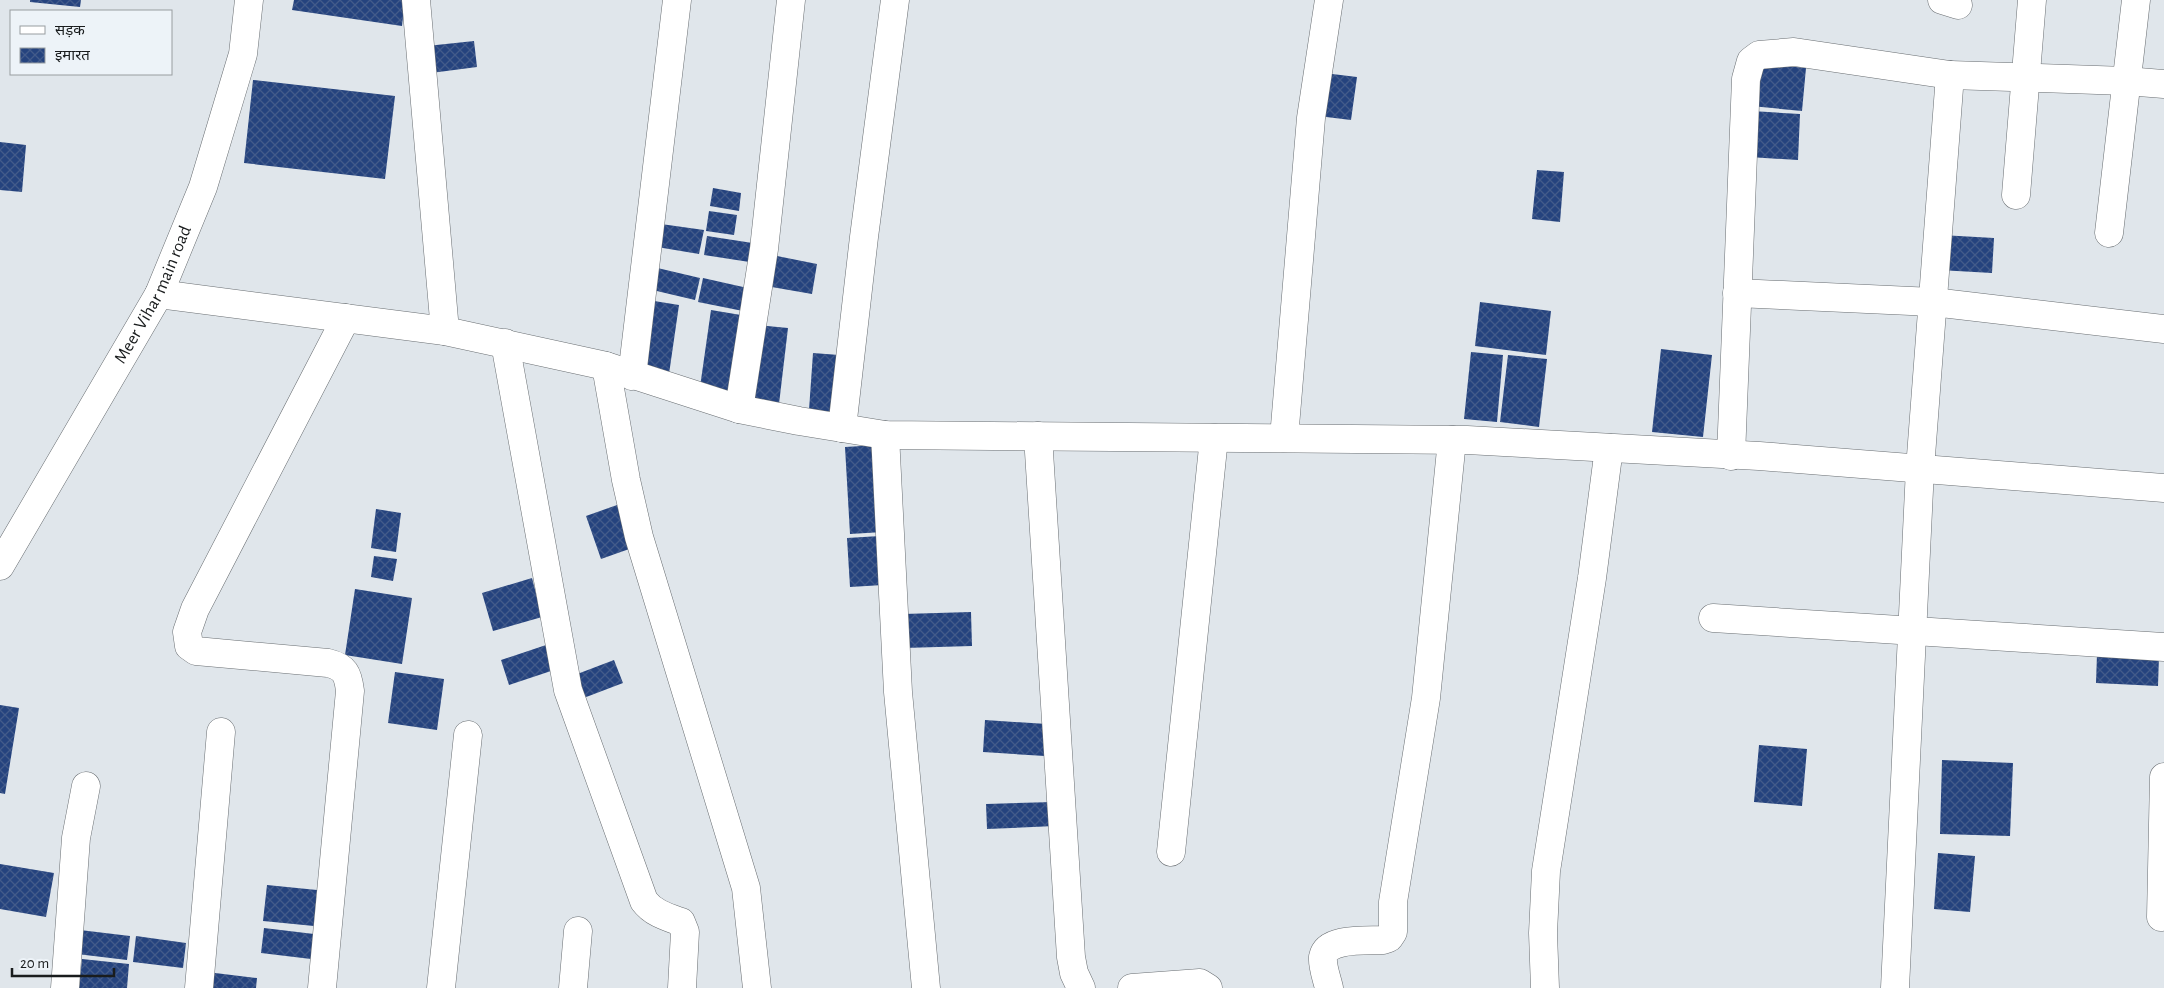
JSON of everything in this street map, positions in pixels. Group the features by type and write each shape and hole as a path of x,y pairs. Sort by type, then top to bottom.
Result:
{"street":[{"name":"Meer Vihar main road","path":"0,566 159,294 203,187 243,54 249,0"},
{"path":"416,0 445,330"},
{"path":"632,376 677,0"},
{"path":"739,409 764,249 791,0"},
{"path":"842,428 864,236 895,0"},
{"path":"1284,438 1311,118 1329,0"},
{"path":"2016,195 2032,0"},
{"path":"2109,234 2136,0"},
{"path":"1731,456 1746,79 1751,62 1759,54 1794,52 1950,75 2164,84"},
{"path":"1894,988 1920,469 1950,75"},
{"path":"1737,293 1933,302 2164,329"},
{"path":"159,294 445,330 606,366 632,376 739,409 885,435 1452,440 1731,456 2164,488"},
{"path":"322,988 350,691 348,675 340,666 328,663 196,651 189,646 186,632 195,609 346,318"},
{"path":"505,343 568,690 644,901 649,907 663,916 681,922 684,925 682,988"},
{"path":"606,366 626,480 639,537 746,888 757,988"},
{"path":"885,435 898,692 926,988"},
{"path":"1038,436 1070,957 1074,973 1081,988"},
{"path":"1171,852 1214,438"},
{"path":"1328,988 1323,957 1328,948 1342,942 1383,940 1389,938 1393,932 1392,902 1426,698 1452,440"},
{"path":"1545,988 1543,933 1546,871 1592,578 1609,448"},
{"path":"1713,618 2164,647"},
{"path":"199,988 221,732"},
{"path":"441,988 468,735"},
{"path":"2160,917 2164,777"},
{"path":"65,988 76,838 86,786"},
{"path":"573,988 578,931"},
{"path":"1132,988 1200,983 1208,988"}],"building":[{"path":"30,0 81,0 80,7 30,2"},
{"path":"294,0 405,0 402,26 292,10"},
{"path":"474,41 477,67 431,73 427,46"},
{"path":"1755,63 1806,68 1802,111 1751,106"},
{"path":"1324,73 1357,77 1351,120 1318,116"},
{"path":"253,80 395,96 385,179 244,163"},
{"path":"1752,111 1800,114 1798,160 1749,157"},
{"path":"0,142 26,145 22,192 0,190"},
{"path":"1537,170 1564,172 1560,222 1532,219"},
{"path":"713,188 741,193 739,211 710,206"},
{"path":"709,211 737,215 734,235 706,231"},
{"path":"661,224 704,230 699,254 657,247"},
{"path":"1941,235 1994,238 1992,273 1939,270"},
{"path":"707,236 759,244 756,263 704,255"},
{"path":"772,255 817,264 812,294 766,286"},
{"path":"649,266 700,278 695,300 644,288"},
{"path":"703,278 752,289 748,312 698,302"},
{"path":"648,300 679,305 669,374 638,370"},
{"path":"1480,302 1551,311 1546,355 1475,346"},
{"path":"711,310 747,316 735,392 700,387"},
{"path":"758,325 788,328 779,404 750,400"},
{"path":"1661,349 1712,355 1703,437 1652,432"},
{"path":"1471,352 1503,355 1497,422 1464,419"},
{"path":"813,353 839,355 835,412 809,410"},
{"path":"1508,355 1547,359 1539,427 1500,422"},
{"path":"878,445 883,532 850,534 845,447"},
{"path":"617,505 632,548 601,559 586,516"},
{"path":"376,509 401,513 396,552 371,548"},
{"path":"880,536 883,585 850,587 847,538"},
{"path":"374,556 397,559 393,581 371,577"},
{"path":"532,578 542,617 493,631 482,593"},
{"path":"355,589 412,598 402,664 345,655"},
{"path":"971,612 972,646 904,648 903,614"},
{"path":"546,645 554,670 509,685 501,660"},
{"path":"2097,654 2159,656 2158,686 2096,683"},
{"path":"614,660 623,683 581,699 572,676"},
{"path":"395,672 444,679 437,730 388,723"},
{"path":"0,705 19,708 5,794 0,793"},
{"path":"985,720 1047,724 1045,756 983,752"},
{"path":"1759,745 1807,749 1802,806 1754,802"},
{"path":"1942,760 2013,763 2010,836 1940,834"},
{"path":"1054,802 1055,826 987,829 986,804"},
{"path":"1938,853 1975,856 1970,912 1934,909"},
{"path":"0,864 54,873 46,917 0,909"},
{"path":"267,885 317,890 314,926 263,921"},
{"path":"264,928 314,934 311,959 261,953"},
{"path":"80,930 130,936 127,960 77,954"},
{"path":"136,936 186,943 183,968 133,962"},
{"path":"82,959 129,964 127,988 79,988"},
{"path":"207,972 257,978 256,988 205,988"}]}
